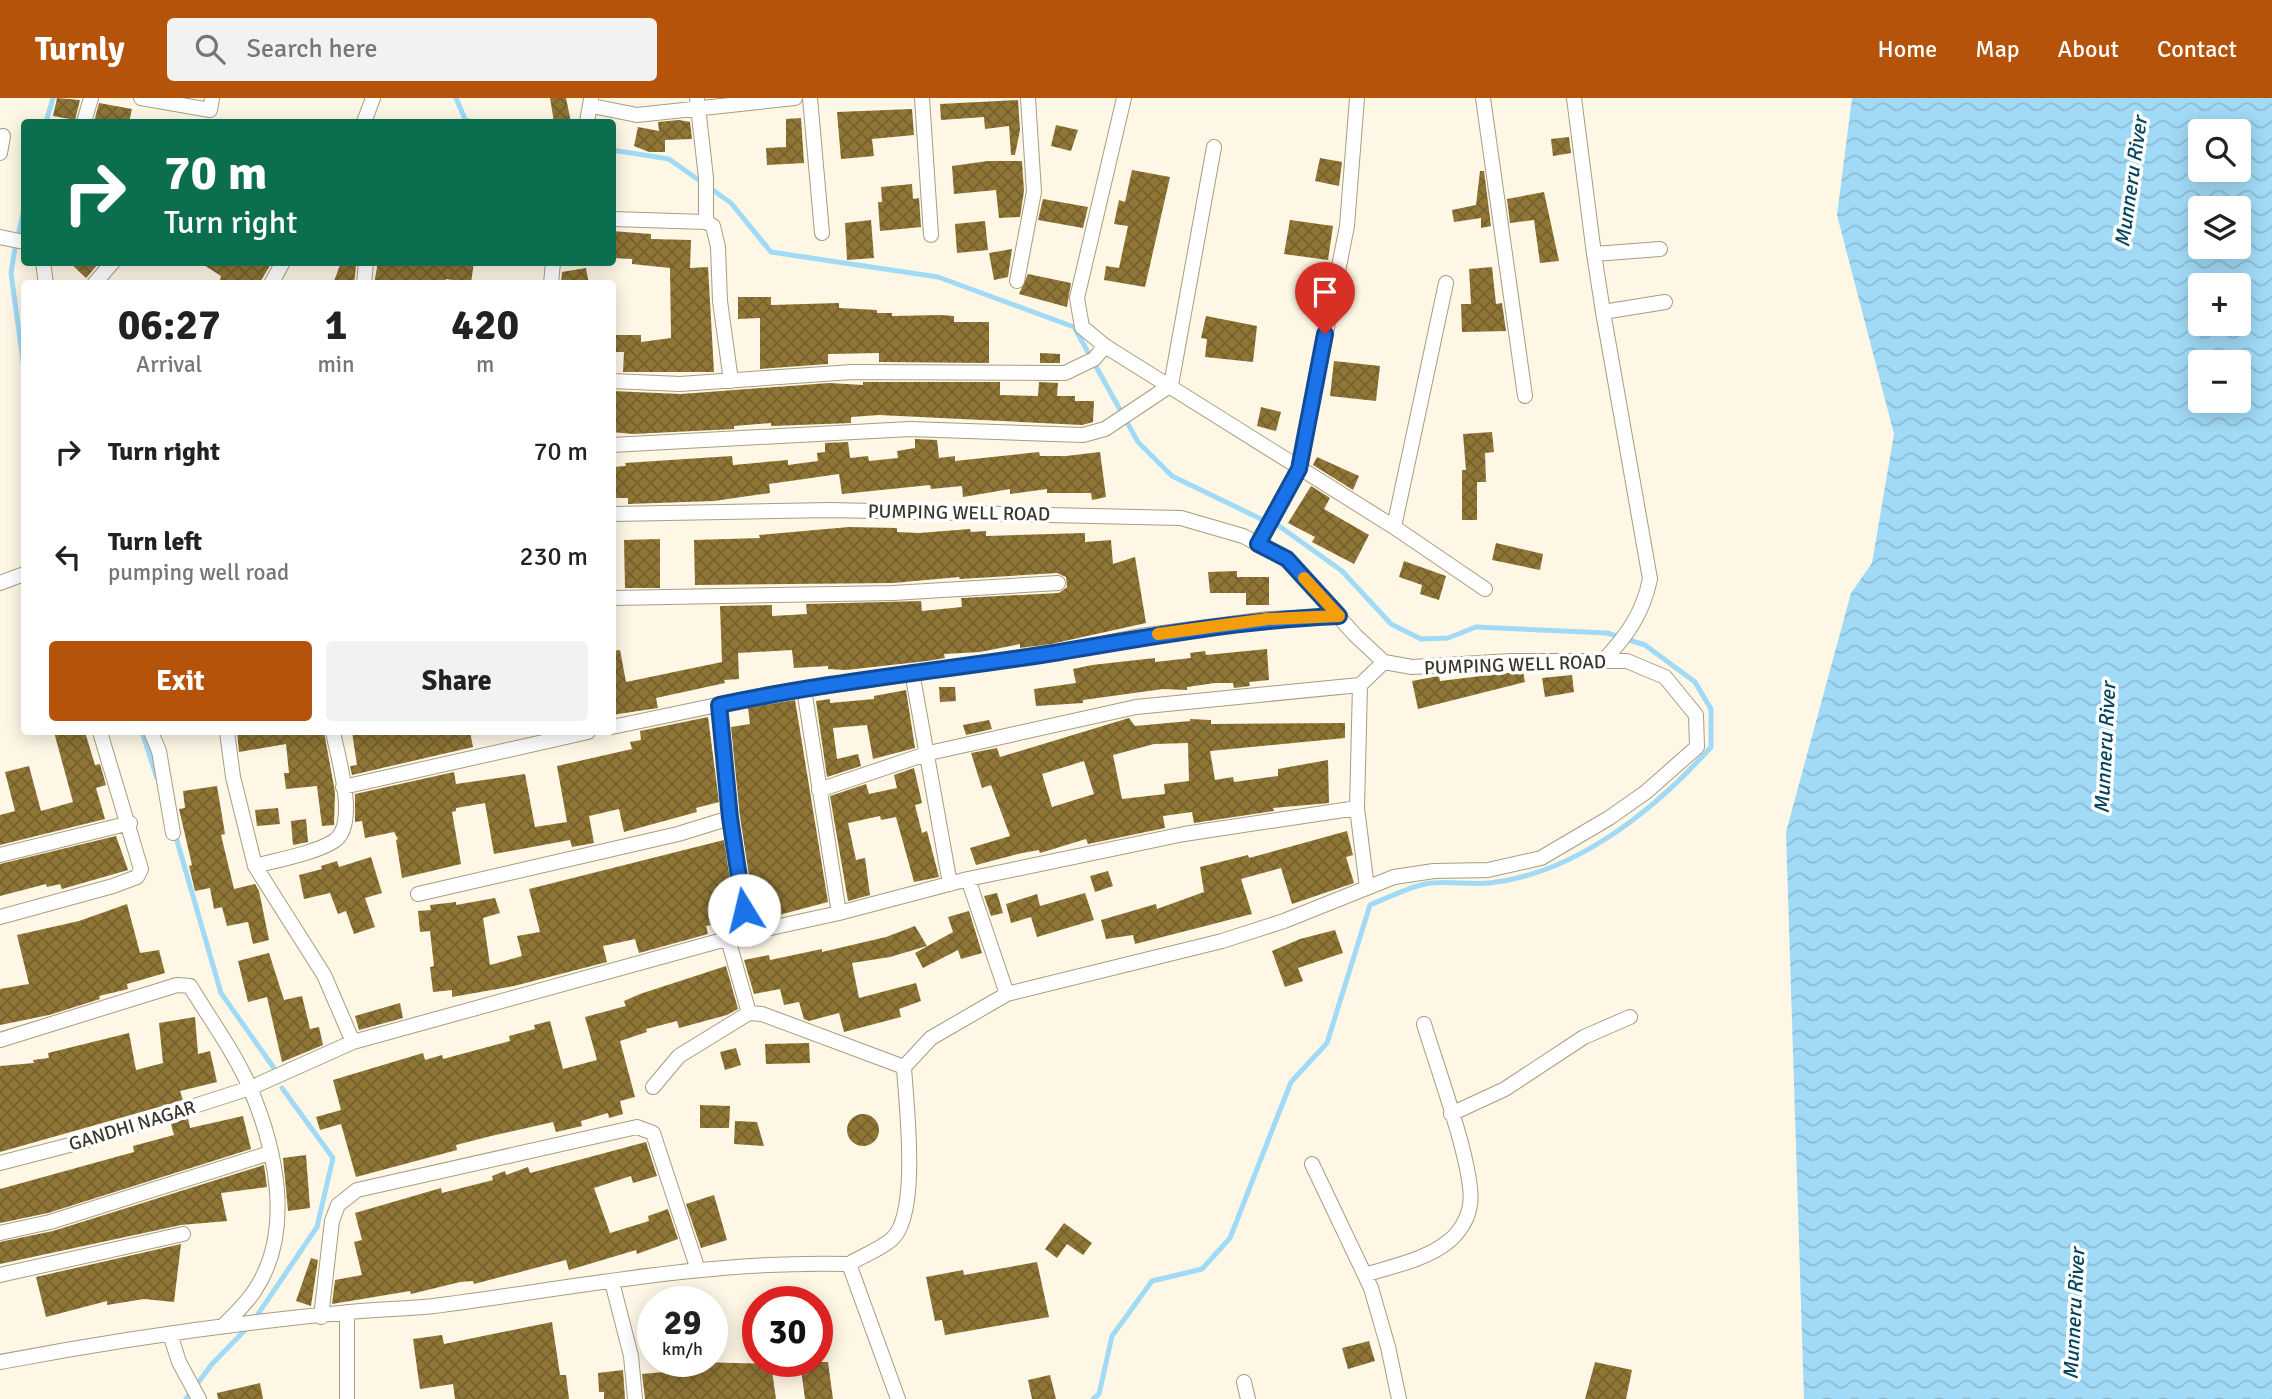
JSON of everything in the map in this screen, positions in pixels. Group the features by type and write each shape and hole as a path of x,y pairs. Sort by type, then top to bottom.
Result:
{"street":[{"path":"85,119 91,98"},
{"path":"141,98 210,110 223,98"},
{"path":"365,119 373,98"},
{"path":"591,102 637,115 697,103 795,98"},
{"path":"810,98 822,233"},
{"path":"922,98 931,235"},
{"path":"1017,281 1034,191 1028,98"},
{"path":"1124,98 1077,298 1082,327 1105,346 1394,527 1485,589"},
{"path":"1258,544 1299,469 1347,226 1357,98"},
{"path":"1483,98 1525,396"},
{"path":"1574,98 1594,254 1650,579 1646,600 1635,624 1603,661"},
{"path":"697,103 706,178 706,222 716,234 720,301 731,380"},
{"path":"0,153 3,136"},
{"path":"616,445 910,429 1083,435 1105,429 1171,385 1214,147"},
{"path":"616,219 706,222"},
{"path":"3,237 21,241"},
{"path":"1594,254 1660,249"},
{"path":"97,280 110,266"},
{"path":"1394,527 1446,283"},
{"path":"1604,312 1665,302"},
{"path":"616,381 680,384 852,372 1065,373 1094,359 1105,346"},
{"name":"PUMPING WELL ROAD","path":"616,514 830,510 1181,518 1243,536 1287,559 1384,662 1412,667 1511,661 1627,661 1665,677 1696,715 1697,747 1627,806 1541,858 1488,870 1434,871 1394,877 1284,921 1222,941 1007,994 931,1038 904,1067"},
{"path":"0,583 21,575"},
{"path":"616,598 893,593 1058,583"},
{"path":"616,726 804,688 1268,619 1339,616"},
{"path":"819,790 929,753 1136,707 1360,685 1384,662"},
{"path":"912,672 929,753 950,884"},
{"path":"1360,685 1357,808 1367,888"},
{"path":"804,688 839,914"},
{"path":"719,705 730,818 747,933"},
{"path":"0,917 137,877 141,869 130,823 101,735"},
{"path":"152,735 159,751 173,833"},
{"path":"227,735 233,777 255,866 324,975 353,1042"},
{"path":"255,866 333,842 344,832 348,814 334,735"},
{"path":"343,787 576,735"},
{"name":"GANDHI NAGAR","path":"0,1163 89,1140 257,1085 287,1069 353,1042 747,933 839,914 968,879 1184,834 1357,808"},
{"path":"418,894 678,834 730,818"},
{"path":"0,855 130,823"},
{"path":"968,879 1007,994"},
{"path":"728,940 749,1013"},
{"path":"0,1040 177,985 190,986 257,1085 278,1205 274,1247 256,1290 229,1326"},
{"path":"0,1362 125,1339 347,1312 430,1306 698,1270 800,1262 849,1264 894,1238 911,1180 904,1067 762,1014 749,1013 679,1056 653,1087"},
{"path":"1451,1114 1505,1089 1584,1037 1630,1017"},
{"path":"1364,1275 1424,1256 1448,1242 1462,1227 1470,1204 1468,1181 1451,1114 1424,1024"},
{"path":"321,1317 332,1221 338,1205 357,1190 637,1127 653,1133 698,1270"},
{"path":"0,1233 50,1222 270,1153"},
{"path":"1312,1164 1364,1275 1388,1348 1399,1399"},
{"path":"0,1275 183,1234"},
{"path":"849,1264 898,1399"},
{"path":"612,1282 631,1356 635,1399"},
{"path":"347,1312 347,1399"},
{"path":"170,1334 179,1362 199,1398"},
{"path":"1244,1382 1248,1399"}],"water":[{"name":"Munneru River","path":"1852,98 2272,98 2272,1399 1804,1399 1786,832 1851,593 1872,563 1894,434 1837,215"}],"building":[{"path":"57,98 80,100 75,119 53,116"},
{"path":"550,98 566,98 570,119 554,119"},
{"path":"1018,100 1020,130 1015,155 1011,155 1009,126 985,129 984,117 941,120 940,104"},
{"path":"99,103 132,109 130,119 95,119"},
{"path":"912,109 914,135 872,139 874,156 841,159 837,112"},
{"path":"801,118 804,163 767,165 766,148 786,147 786,119"},
{"path":"658,122 690,122 692,139 665,140 665,152 649,152 634,146 638,127 659,131"},
{"path":"1056,125 1078,130 1071,151 1051,146"},
{"path":"1569,137 1571,153 1553,156 1551,139"},
{"path":"1320,158 1342,162 1339,186 1315,181"},
{"path":"988,161 1022,161 1024,191 1020,217 999,218 996,190 954,194 952,166"},
{"path":"1132,170 1170,177 1145,287 1104,280 1106,266 1119,268 1128,226 1114,224 1119,200 1125,202"},
{"path":"1480,171 1484,171 1491,226 1481,228 1481,218 1454,222 1452,210 1476,205"},
{"path":"912,184 913,199 919,198 921,227 880,231 878,202 882,202 881,187"},
{"path":"1544,192 1559,261 1540,263 1534,220 1510,223 1507,199"},
{"path":"1043,199 1088,207 1083,228 1038,220"},
{"path":"871,220 874,258 847,260 845,223"},
{"path":"1290,220 1333,226 1328,260 1284,254"},
{"path":"985,221 988,250 957,253 955,224"},
{"path":"616,231 651,234 651,239 691,240 690,268 708,267 714,372 623,372 624,352 616,352 616,335 641,335 641,342 671,338 670,268 632,264 632,259 616,258"},
{"path":"1012,249 1008,277 994,280 989,253"},
{"path":"73,266 96,266 86,278"},
{"path":"205,266 270,266 261,280 220,280 221,276"},
{"path":"340,266 356,266 354,280 334,280"},
{"path":"377,266 473,266 471,280 375,280"},
{"path":"1492,267 1496,304 1502,303 1506,331 1462,332 1461,304 1471,304 1469,269"},
{"path":"586,268 588,280 561,280 562,272"},
{"path":"1028,274 1071,283 1067,307 1019,294"},
{"path":"738,297 771,297 771,305 839,303 839,308 877,310 877,313 892,313 892,316 941,315 954,316 954,322 989,322 989,363 879,362 879,353 828,354 828,364 760,369 760,318 738,319"},
{"path":"1206,316 1257,326 1253,362 1205,357 1207,339 1201,338"},
{"path":"1040,353 1060,354 1060,363 1040,363"},
{"path":"1334,361 1380,366 1376,401 1330,396"},
{"path":"863,382 1000,382 1000,395 1038,396 1039,382 1058,383 1057,396 1075,396 1075,401 1094,401 1093,422 1082,425 879,415 851,417 851,423 771,426 771,423 734,426 734,429 633,434 616,432 616,391 681,394 829,383 863,385"},
{"path":"1261,407 1281,412 1276,431 1257,426"},
{"path":"1492,432 1494,452 1485,453 1486,482 1477,482 1477,520 1462,520 1462,470 1466,470 1463,434"},
{"path":"915,439 937,440 939,458 955,456 955,461 1039,452 1040,456 1066,456 1100,452 1106,497 1092,500 1091,493 1047,493 1047,489 1010,494 1010,489 963,497 962,486 931,489 930,485 842,494 839,474 769,484 770,493 714,501 628,504 628,498 616,498 616,467 626,466 625,463 732,456 733,465 788,460 788,465 818,461 817,453 825,452 825,443 848,442 850,458 868,456 869,461 898,458 897,451 915,448"},
{"path":"1317,457 1359,476 1353,490 1313,465"},
{"path":"1311,486 1330,498 1324,509 1369,535 1354,564 1312,542 1315,537 1288,523"},
{"path":"849,527 897,528 897,532 919,533 970,529 971,532 986,531 986,536 1085,533 1085,542 1111,540 1113,564 1135,557 1146,623 1051,644 1020,648 1020,644 980,652 944,654 945,658 927,661 846,670 828,669 828,666 794,668 792,650 738,653 739,679 724,680 725,683 656,698 658,708 616,714 616,650 620,650 626,682 722,662 720,606 772,605 772,616 807,614 806,604 921,601 922,611 962,607 961,598 1059,593 1067,587 1066,577 1057,573 893,583 695,585 694,540 760,538 759,535"},
{"path":"660,539 660,588 625,588 624,540"},
{"path":"1496,543 1543,554 1540,570 1492,560"},
{"path":"1404,561 1446,576 1439,600 1420,594 1422,585 1399,577"},
{"path":"1237,571 1237,577 1269,577 1269,605 1246,605 1246,593 1210,593 1208,572"},
{"path":"1267,649 1269,680 1249,682 1250,686 1234,688 1233,683 1215,683 1187,687 1187,690 1163,689 1083,700 1083,703 1036,706 1034,689 1076,683 1073,669 1155,658 1155,662 1191,658 1190,653 1205,651 1206,655"},
{"path":"1523,671 1525,682 1418,709 1412,681 1439,676 1440,681"},
{"path":"1572,675 1574,692 1545,697 1542,678"},
{"path":"939,687 955,687 956,701 940,702"},
{"path":"906,690 915,748 873,759 867,725 833,728 837,759 858,754 861,766 827,777 816,701 830,699 830,703 874,699 874,696"},
{"path":"795,700 828,902 756,921 740,817 731,727 750,724 748,708"},
{"path":"708,717 719,802 696,808 697,812 624,832 619,809 589,816 594,843 572,847 570,840 494,854 485,803 456,808 456,811 452,812 461,864 402,878 398,839 394,832 365,838 362,821 355,822 355,794 454,772 456,784 525,774 535,827 567,822 557,766 632,749 630,742 641,740 640,731"},
{"path":"1129,718 1135,726 1190,719 1211,720 1211,724 1345,723 1345,738 1210,751 1215,780 1233,777 1234,782 1278,776 1278,769 1328,760 1329,803 1273,808 1274,811 1194,823 1192,812 1163,816 1165,828 1088,844 1086,839 1040,853 1039,850 1022,853 976,865 970,848 1010,836 991,785 982,788 971,753 997,748 1000,757","holes":["1188,743 1189,781 1164,784 1165,794 1122,799 1113,755 1154,744","1084,761 1094,794 1052,807 1042,774"]},
{"path":"989,720 992,729 966,735 963,725"},
{"path":"55,735 86,735 95,765 100,764 106,785 96,788 105,819 0,845 0,815 15,811 5,772 29,766 41,811 73,802"},
{"path":"237,735 325,735 335,792 334,825 322,826 317,786 286,789 284,773 289,773 286,744 239,752"},
{"path":"352,735 471,735 473,747 352,775 350,766 357,765"},
{"path":"914,768 922,803 915,805 922,833 927,831 939,877 914,882 896,817 881,820 880,816 848,823 856,860 865,858 870,895 848,901 830,796 866,784 869,794 897,788 894,775"},
{"path":"217,786 225,834 221,835 234,889 255,884 259,891 269,940 253,944 248,922 227,926 222,907 214,909 210,888 195,891 179,809 185,808 183,791"},
{"path":"278,808 280,824 257,826 255,810"},
{"path":"306,819 308,842 293,845 291,821"},
{"path":"1347,831 1353,855 1346,857 1354,883 1292,904 1281,868 1241,879 1252,914 1135,944 1133,935 1106,939 1101,920 1156,904 1157,909 1204,892 1200,867 1248,855 1249,858"},
{"path":"116,836 128,870 62,889 60,884 47,887 46,884 0,896 0,864"},
{"path":"724,840 736,920 706,926 708,934 639,953 635,939 603,946 607,962 514,986 452,997 452,990 433,992 430,967 434,966 430,931 420,932 418,911 431,910 430,905 456,902 456,905 495,898 500,913 483,918 490,965 522,956 517,936 540,932 529,889"},
{"path":"371,857 382,893 365,898 375,927 354,934 346,911 338,914 330,893 304,899 299,875 322,869 321,866 337,861 339,867"},
{"path":"1108,871 1113,886 1095,892 1090,876"},
{"path":"997,893 1003,913 991,916 984,896"},
{"path":"1085,893 1094,920 1037,937 1031,917 1011,923 1006,904 1037,894 1040,906"},
{"path":"127,904 140,953 159,950 165,973 127,984 128,989 99,996 100,999 49,1015 0,1025 0,989 29,984 17,935 79,921"},
{"path":"969,911 982,953 961,959 958,950 923,968 915,953 953,932 948,917"},
{"path":"915,926 927,946 890,957 852,963 859,998 916,983 921,1001 899,1009 901,1017 844,1032 839,1013 809,1021 804,1019 799,1002 784,1005 780,989 754,994 744,960 769,955 770,960 822,949 822,952 886,937"},
{"path":"1335,930 1343,953 1298,968 1303,981 1285,987 1272,951 1300,939"},
{"path":"269,953 284,1000 302,996 310,1029 319,1027 323,1045 282,1062 267,997 248,1002 238,961"},
{"path":"726,966 738,1009 727,1015 679,1028 677,1021 646,1029 647,1032 620,1041 635,1097 620,1101 623,1114 609,1118 608,1113 581,1121 582,1126 556,1132 553,1122 491,1136 456,1145 457,1150 356,1177 341,1124 320,1130 316,1117 341,1110 333,1080 423,1053 425,1060 442,1055 443,1059 510,1041 509,1036 535,1029 534,1025 550,1021 563,1069 597,1060 585,1017 626,1006 624,1001 640,994"},
{"path":"400,1003 403,1018 359,1030 355,1016"},
{"path":"195,1017 198,1054 210,1051 217,1082 180,1091 183,1100 0,1152 0,1066 34,1063 33,1060 49,1058 48,1053 129,1033 136,1070 163,1063 159,1023"},
{"path":"809,1043 810,1063 766,1064 765,1044"},
{"path":"736,1048 741,1065 725,1070 720,1052"},
{"path":"700,1105 730,1106 729,1128 700,1128"},
{"path":"863,1114 874,1119 879,1130 874,1141 863,1146 852,1141 847,1130 852,1119"},
{"path":"243,1116 251,1149 48,1213 0,1223 0,1189 134,1152 133,1146 174,1135 171,1124 188,1118 190,1128"},
{"path":"735,1121 757,1122 764,1146 734,1144"},
{"path":"646,1142 657,1176 633,1183 631,1176 594,1188 610,1233 649,1221 648,1216 668,1209 678,1239 637,1254 636,1250 569,1270 566,1260 474,1284 473,1281 460,1282 411,1294 410,1291 332,1304 335,1280 362,1275 354,1242 362,1240 355,1213 441,1188 442,1193 493,1180 492,1176 505,1171 506,1175 528,1167 530,1173"},
{"path":"306,1155 310,1208 288,1211 283,1158"},
{"path":"264,1165 267,1187 221,1193 227,1221 181,1225 0,1264 0,1242 53,1231"},
{"path":"714,1195 727,1240 701,1248 686,1204"},
{"path":"1064,1223 1092,1243 1083,1255 1067,1244 1057,1258 1045,1249"},
{"path":"181,1244 174,1302 144,1299 107,1305 107,1301 46,1317 36,1277"},
{"path":"311,1258 318,1260 311,1306 296,1301"},
{"path":"1037,1262 1049,1317 945,1335 942,1320 935,1321 926,1277 963,1270 964,1275"},
{"path":"552,1322 560,1375 566,1375 569,1399 455,1399 453,1384 420,1389 413,1339 442,1335 444,1344"},
{"path":"1369,1341 1375,1361 1348,1369 1342,1348"},
{"path":"1595,1362 1632,1370 1626,1399 1585,1399"},
{"path":"728,1363 742,1363 742,1377 773,1377 776,1399 645,1399 642,1377 728,1377"},
{"path":"623,1370 625,1399 604,1399 604,1392 599,1392 598,1373"},
{"path":"1050,1375 1056,1399 1032,1399 1028,1380"},
{"path":"802,1377 830,1377 833,1399 805,1399"},
{"path":"260,1383 263,1399 218,1399 217,1393"}],"waterway":[{"path":"47,119 53,98"},
{"path":"456,98 465,119"},
{"path":"616,151 669,159 731,203 771,252 938,277 1074,327 1138,442 1172,476 1261,519"},
{"path":"19,232 21,223"},
{"path":"15,248 11,273 21,347"},
{"path":"1093,1399 1099,1394 1112,1336 1152,1281 1202,1269 1230,1238 1291,1082 1327,1043 1370,905 1425,884 1489,883 1552,867 1582,853 1639,815 1665,794 1711,747 1711,709 1695,682 1645,645 1607,633 1476,627 1448,638 1421,639 1391,624 1342,571 1279,526"},
{"path":"143,735 157,778"},
{"path":"175,834 221,993 276,1071"},
{"path":"254,1320 317,1227 333,1158 282,1088"},
{"path":"186,1399 212,1364 248,1327"}],"slow traffic":[{"path":"1158,634 1268,619 1339,616 1304,578"}],"route":[{"path":"744,910 730,818 719,705 804,688 1060,652 1140,636 1268,619 1339,616 1287,559 1258,544 1299,469 1325,334"}]}
